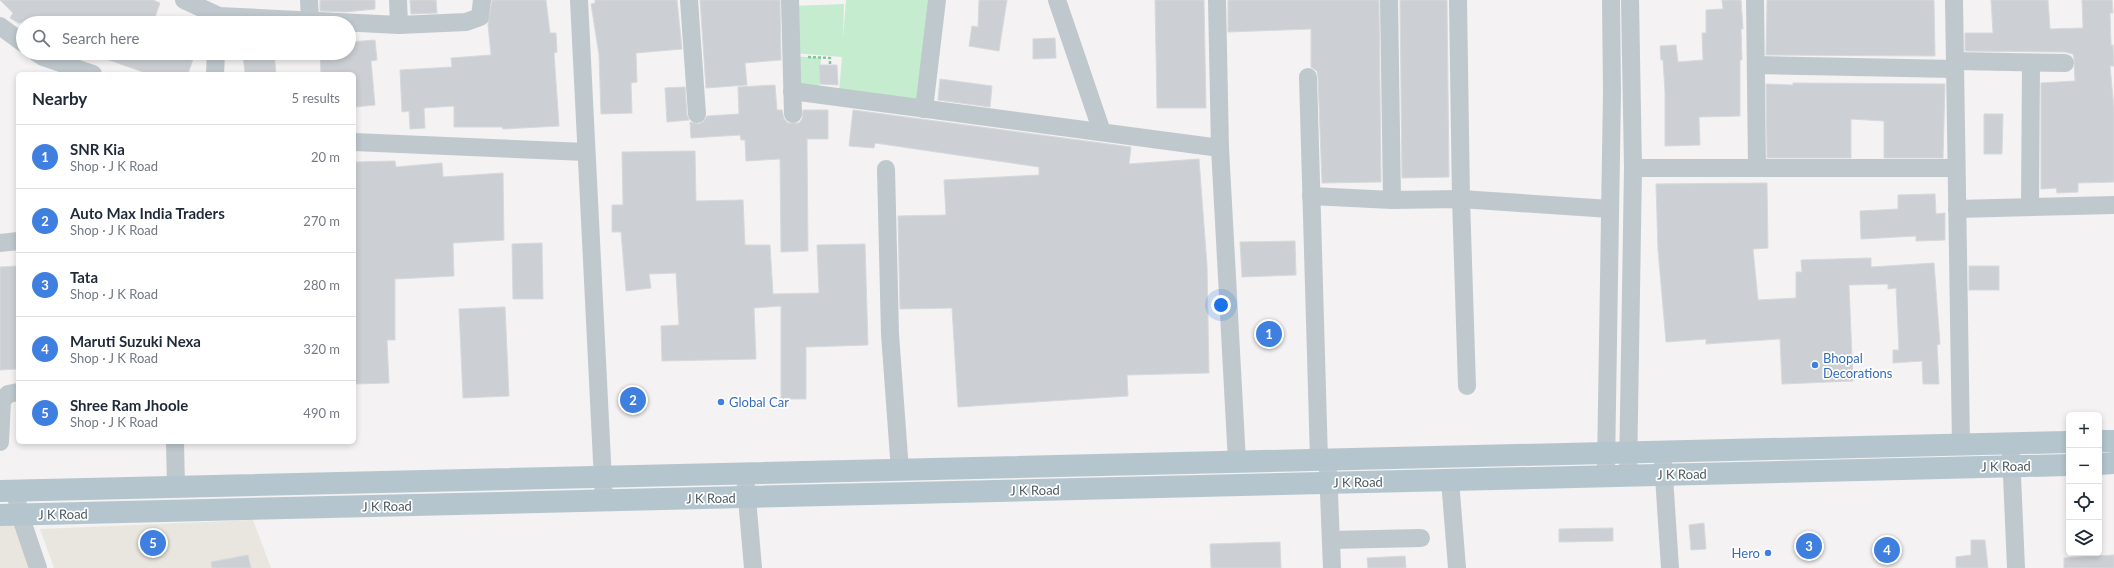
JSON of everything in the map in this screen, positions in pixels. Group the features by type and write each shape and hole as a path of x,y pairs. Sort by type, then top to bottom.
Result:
{"main road":[{"path":"2102,441 2114,441"},
{"name":"J K Road","path":"8,491 745,475 2066,442"},
{"path":"1245,462 1254,485"},
{"path":"2102,464 2114,463"},
{"name":"J K Road","path":"10,515 2066,464"}],"street":[{"path":"184,0 219,13 253,16"},
{"path":"309,0 310,16"},
{"path":"398,0 399,25"},
{"path":"356,23 399,25 466,22 480,17 482,0"},
{"path":"578,0 604,501"},
{"path":"690,0 697,114"},
{"path":"790,0 793,114"},
{"path":"924,108 937,0"},
{"path":"1057,0 1102,132"},
{"path":"1217,0 1220,148 1245,462"},
{"path":"1388,0 1392,200"},
{"path":"1458,0 1461,199 1467,386"},
{"path":"1606,476 1605,453 1612,92 1611,0"},
{"path":"1628,475 1633,168 1630,0"},
{"path":"1755,0 1756,168"},
{"path":"1954,0 1961,445"},
{"path":"0,26 16,38"},
{"path":"52,60 87,72"},
{"path":"214,72 215,60"},
{"path":"2030,206 2031,63"},
{"path":"1756,65 1955,65 2066,63"},
{"path":"1308,77 1311,196 1324,460 1329,483 1332,568"},
{"path":"792,91 1220,148"},
{"path":"356,142 586,152"},
{"path":"1633,168 1956,168"},
{"path":"886,169 890,334 900,471"},
{"path":"1311,196 1392,200 1461,199 1610,209"},
{"path":"1957,209 2114,205"},
{"path":"0,242 16,242"},
{"path":"0,442 2,401 8,394 16,392"},
{"path":"2011,443 2016,568"},
{"path":"175,444 176,488"},
{"path":"1663,452 1670,568"},
{"path":"745,475 753,568"},
{"path":"1450,480 1457,568"},
{"path":"8,491 10,515 38,568"},
{"path":"1331,540 1421,538"}],"path":[{"path":"809,57 830,58 830,64"}],"shaded area":[{"path":"20,515 38,568 0,568 0,516"},
{"path":"253,520 271,568 54,568 40,529"}],"green space":[{"path":"846,0 932,0 922,105 839,92 842,57 794,53 794,6 844,4 843,40"},
{"path":"791,56 821,58 819,95 792,91"}],"building":[{"path":"0,0 153,0 160,3 155,16 16,16 16,22 10,18 13,13"},
{"path":"320,0 375,0 375,9 345,12 320,11"},
{"path":"410,0 436,0 437,13 411,14"},
{"path":"492,0 546,0 550,33 556,33 557,52 554,53 559,126 503,129 502,127 454,127 454,106 424,108 425,128 410,129 409,111 402,112 400,70 452,67 451,58 491,55 488,24"},
{"path":"595,0 677,0 682,49 636,53 637,82 631,83 632,113 601,114 599,55 591,4 595,3"},
{"path":"700,0 780,0 781,60 745,63 747,85 706,88"},
{"path":"979,0 1007,0 999,51 969,46 972,26 978,27"},
{"path":"1155,0 1204,0 1206,108 1157,108"},
{"path":"1228,0 1379,0 1381,182 1322,183 1318,77 1317,71 1311,67 1311,29 1228,32"},
{"path":"1400,0 1447,0 1449,177 1402,178"},
{"path":"1722,0 1741,0 1743,29 1741,29 1742,60 1740,60 1740,116 1699,117 1700,145 1665,146 1665,92 1663,60 1661,60 1660,46 1676,45 1678,62 1703,60 1702,33 1706,33 1706,10 1723,9"},
{"path":"1767,0 1934,0 1935,56 1766,55"},
{"path":"1991,0 2048,0 2050,29 2083,28 2082,0 2112,0 2113,13 2110,13 2111,45 2113,45 2114,66 2110,66 2114,108 2114,182 2078,183 2078,192 2057,193 2056,188 2041,189 2041,83 2075,81 2073,54 2065,52 1965,51 1965,33 1993,33"},
{"path":"1055,38 1056,58 1033,59 1033,39"},
{"path":"375,40 377,60 371,61 375,105 356,107 356,72 321,72 320,60 356,60 356,41"},
{"path":"109,60 193,60 189,72 143,72"},
{"path":"244,60 275,60 276,72 245,72"},
{"path":"819,65 837,65 838,85 820,84"},
{"path":"940,79 992,86 990,107 938,100"},
{"path":"1793,83 1945,84 1943,158 1884,158 1884,121 1851,119 1851,158 1767,158 1766,84 1793,85"},
{"path":"775,85 777,110 782,110 784,119 788,123 799,123 802,119 803,110 828,110 828,139 807,139 808,251 781,252 780,159 746,161 745,140 741,140 740,135 691,138 690,122 698,124 703,122 707,116 739,114 738,87"},
{"path":"685,87 687,115 689,120 667,122 665,88"},
{"path":"853,110 1131,147 1129,164 1199,159 1207,265 1209,373 1127,375 1128,396 958,407 952,308 900,309 898,216 946,215 944,180 1039,175 1039,167 875,143 874,148 849,146"},
{"path":"1984,114 2003,114 2002,154 1984,154"},
{"path":"695,151 696,201 743,200 745,245 770,245 773,294 819,293 817,245 865,244 868,345 806,347 806,399 781,399 781,306 754,308 756,359 662,361 661,326 679,325 676,273 649,274 651,288 626,291 621,232 612,232 612,205 623,205 622,152"},
{"path":"395,161 396,167 442,163 443,177 503,173 504,240 453,243 454,276 395,279 395,340 387,340 389,383 356,384 356,162"},
{"path":"1767,183 1768,248 1753,249 1758,300 1796,298 1796,272 1802,272 1801,260 1871,258 1871,267 1934,263 1940,344 1937,345 1939,384 1923,384 1922,361 1893,363 1893,350 1899,350 1896,288 1888,289 1888,284 1849,285 1853,381 1782,384 1780,339 1706,344 1706,339 1666,342 1658,250 1656,184"},
{"path":"1935,194 1936,214 1945,213 1945,240 1916,241 1916,236 1861,239 1860,211 1898,209 1898,195"},
{"path":"1295,241 1296,275 1242,277 1240,242"},
{"path":"542,243 543,299 513,299 512,244"},
{"path":"16,266 16,369 0,370 0,267"},
{"path":"1969,266 1999,266 1999,290 1969,290"},
{"path":"505,307 509,396 463,398 459,309"},
{"path":"1704,523 1706,549 1691,550 1689,525"},
{"path":"1613,528 1613,541 1559,542 1559,529"},
{"path":"1971,540 1985,540 1988,568 1956,568 1956,557 1971,555"},
{"path":"1280,542 1281,568 1211,568 1210,544"},
{"path":"248,555 251,568 212,568 211,562"},
{"path":"2114,555 2114,568 2064,568 2064,558"},
{"path":"1405,556 1406,568 1368,568 1367,558"}],"place":[{"name":"SNR Kia","path":"1269,334"},
{"name":"Bhopal Decorations","path":"1815,365"},
{"name":"Auto Max India Traders","path":"633,400"},
{"name":"Global Car","path":"721,402"},
{"name":"Shree Ram Jhoole","path":"153,543"},
{"name":"Tata","path":"1809,546"},
{"name":"Maruti Suzuki Nexa","path":"1887,550"},
{"name":"Hero","path":"1768,553"}]}
